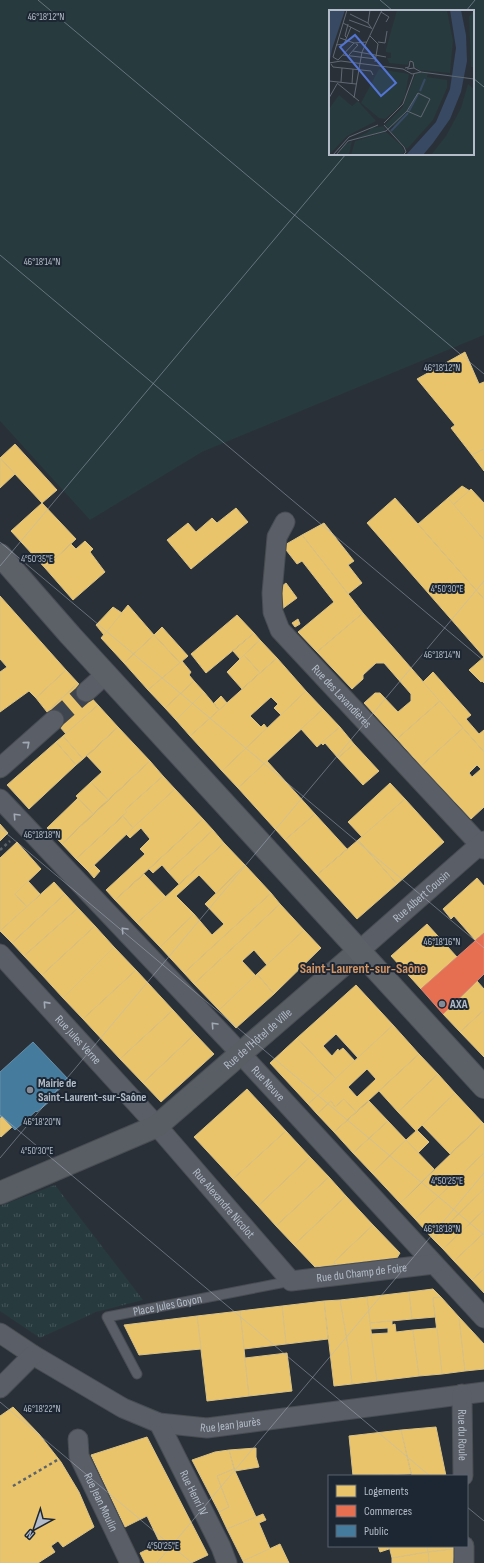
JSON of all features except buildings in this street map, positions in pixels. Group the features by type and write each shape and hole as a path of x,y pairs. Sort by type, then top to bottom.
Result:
{"main road":[{"path":"0,555 106,674 484,1087"}],"street":[{"name":"Rue des Lavandières","path":"284,522 277,537 272,593 273,612 280,630 482,845"},
{"path":"86,692 106,674"},
{"path":"0,768 54,720"},
{"name":"Rue Neuve","path":"0,799 240,1053 484,1318"},
{"name":"Rue Albert Cousin","path":"359,951 482,845"},
{"name":"Rue de l'Hôtel de Ville","path":"157,1126 359,951"},
{"name":"Rue Jules Verne","path":"0,954 157,1126"},
{"path":"0,1192 157,1126"},
{"name":"Rue Alexandre Nicolot","path":"157,1126 291,1281"},
{"name":"Rue du Champ de Foire","path":"291,1281 434,1264"},
{"name":"Rue Jean Jaurès","path":"0,1333 123,1408 158,1423 207,1428 484,1392"},
{"path":"0,1388 33,1354"},
{"name":"Rue du Roule","path":"462,1394 463,1475"},
{"name":"Rue Henri IV","path":"158,1423 221,1547 227,1563"},
{"name":"Rue Jean Moulin","path":"79,1447 130,1563"},
{"path":"464,1547 464,1563"}],"lane":[{"name":"Place Jules Goyon","path":"137,1374 107,1317 291,1281"}],"path":[{"path":"13,1486 65,1457 79,1447"}],"green space":[{"path":"0,0 484,0 484,335 202,452 90,520 0,421"},
{"path":"55,1185 143,1300 96,1312 40,1338 0,1311 0,1206"}],"tunnel":[{"path":"54,720 86,692"}],"place":[{"name":"AXA","path":"442,1004"},
{"name":"Mairie de Saint-Laurent-sur-Saône","path":"30,1090"}],"district":[{"name":"Saint-Laurent-sur-Saône","path":"363,968"}]}
